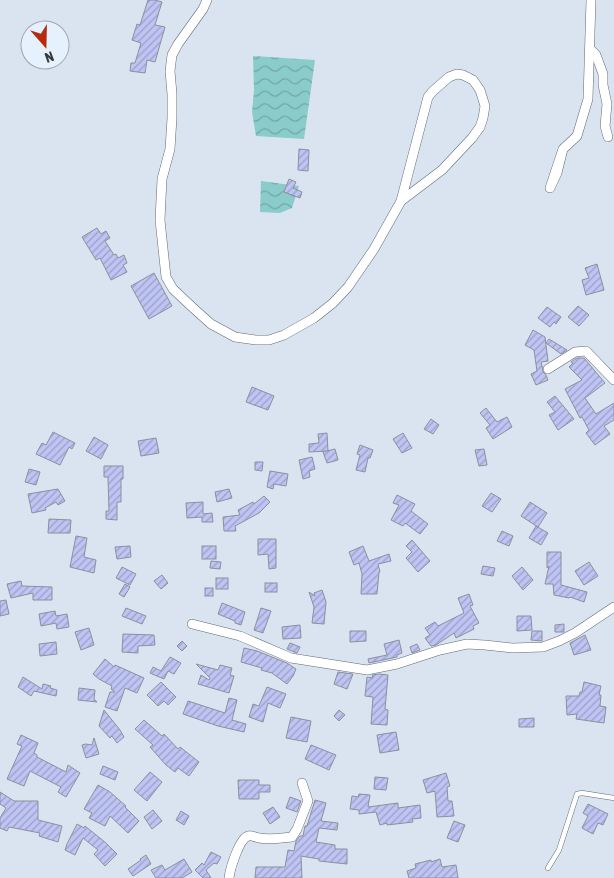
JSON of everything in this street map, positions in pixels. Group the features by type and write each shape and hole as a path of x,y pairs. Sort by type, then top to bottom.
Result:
{"street":[{"path":"207,0 204,9 172,55 170,71 172,94 170,149 162,179 160,220 166,277 173,289 212,324 235,337 256,340 276,339 314,318 333,303 361,268 374,249 400,201 428,97 446,79 454,74 463,75 473,80 480,90 486,106 480,127 442,170 400,201"},
{"path":"563,149 577,136 588,99 591,0"},
{"path":"590,49 596,55 604,74 602,85 607,104 605,126 608,137"},
{"path":"548,369 575,352 586,350 614,380"},
{"path":"192,624 240,636 291,658 367,670 397,664 440,650 467,644 485,644 512,648 543,647 575,633 614,607"},
{"path":"229,878 235,857 246,837 250,836 261,839 292,837 308,802 302,783"}],"lane":[{"path":"548,868 559,850 577,794 582,793 614,798"}],"water":[{"path":"253,56 315,60 304,139 256,136 252,112 254,90"},
{"path":"261,181 299,186 292,208 280,213 260,212"}],"building":[{"path":"148,0 162,2 155,25 165,27 155,62 147,60 145,73 130,71 131,63 135,63 141,43 132,40 137,24 140,25"},
{"path":"299,149 309,150 308,171 298,170"},
{"path":"289,179 296,182 293,188 302,192 300,198 284,192"},
{"path":"97,228 101,234 106,231 110,238 105,241 114,255 116,254 118,258 124,255 127,263 123,265 127,272 111,280 100,258 96,260 82,237"},
{"path":"597,264 604,290 586,295 582,280 589,278 585,268"},
{"path":"154,273 172,306 149,319 131,286"},
{"path":"578,306 589,315 579,326 568,317"},
{"path":"547,307 561,317 556,324 554,322 550,327 538,318"},
{"path":"533,330 545,337 548,361 541,362 543,372 548,380 536,385 531,374 537,371 534,350 525,345"},
{"path":"549,339 567,350 561,354 546,343"},
{"path":"577,358 584,358 605,383 585,398 596,414 614,403 614,420 604,426 610,434 595,445 586,433 589,430 582,417 580,418 565,389 582,380 569,367 573,363 571,362"},
{"path":"252,387 274,396 268,410 246,402"},
{"path":"555,396 574,419 558,430 549,415 555,412 547,402"},
{"path":"486,408 497,422 507,417 512,427 493,439 486,428 490,425 480,413"},
{"path":"431,419 439,425 433,434 424,429"},
{"path":"53,432 75,443 72,449 69,447 60,465 36,454 42,443 46,445"},
{"path":"327,433 328,451 309,452 309,444 319,443 318,434"},
{"path":"403,433 412,448 402,453 393,439"},
{"path":"94,437 108,445 101,459 86,451"},
{"path":"156,438 159,453 141,456 138,441"},
{"path":"360,445 373,450 370,458 368,458 365,472 356,470 360,455 357,454"},
{"path":"335,449 338,460 327,463 323,452"},
{"path":"484,449 487,465 479,466 475,450"},
{"path":"312,457 315,469 309,471 310,477 303,479 299,460"},
{"path":"255,462 263,462 262,471 255,470"},
{"path":"104,466 123,466 121,502 117,502 117,520 106,519 106,511 109,511 108,477 104,477"},
{"path":"29,469 40,472 36,485 25,482"},
{"path":"270,471 288,474 286,486 274,484 273,489 267,487"},
{"path":"58,489 65,501 58,505 56,502 45,508 46,510 32,513 28,494"},
{"path":"229,489 232,498 217,502 215,492"},
{"path":"491,493 501,499 492,512 482,506"},
{"path":"397,495 415,504 411,511 428,524 420,534 405,523 403,526 391,520 399,505 393,503"},
{"path":"264,496 270,502 259,513 235,526 236,531 224,531 223,517 240,515 238,510 253,502 254,504"},
{"path":"203,502 203,514 212,513 213,522 202,522 202,517 187,518 186,503"},
{"path":"530,502 547,513 538,527 521,516"},
{"path":"49,519 71,520 70,533 48,533"},
{"path":"536,526 548,533 541,545 529,538"},
{"path":"502,531 513,536 509,546 497,541"},
{"path":"76,536 87,538 84,557 96,560 94,573 70,567"},
{"path":"258,539 276,539 276,568 269,569 268,554 258,555"},
{"path":"412,540 430,561 418,572 406,558 412,552 406,546"},
{"path":"130,546 131,557 117,559 115,547"},
{"path":"202,546 216,546 216,559 202,559"},
{"path":"363,546 369,561 389,554 391,561 378,564 380,572 377,594 361,594 362,574 359,563 354,565 349,552"},
{"path":"547,552 561,552 561,585 587,592 584,602 570,597 554,595 553,584 545,584 549,566 547,568"},
{"path":"211,561 221,562 220,569 210,568"},
{"path":"589,562 598,576 584,585 575,571"},
{"path":"483,566 495,568 493,576 481,574"},
{"path":"122,567 136,574 130,585 116,578"},
{"path":"522,567 533,580 523,590 512,576"},
{"path":"162,575 168,583 161,589 154,581"},
{"path":"216,578 228,578 228,589 216,589"},
{"path":"21,581 22,586 52,587 52,600 33,600 33,593 11,598 7,584"},
{"path":"265,583 277,583 277,592 265,592"},
{"path":"125,584 130,587 124,597 119,594"},
{"path":"205,588 213,588 213,596 205,596"},
{"path":"322,590 326,602 324,624 312,623 314,607 309,592 315,596 314,593"},
{"path":"469,594 473,605 470,606 479,623 473,626 474,629 456,638 454,633 436,645 431,646 425,638 430,635 425,628 435,622 438,626 464,613 458,598"},
{"path":"6,600 9,614 0,616 0,601"},
{"path":"222,603 245,612 241,625 218,614"},
{"path":"126,608 146,616 142,624 122,616"},
{"path":"261,608 271,611 263,633 254,630"},
{"path":"55,611 56,616 67,614 69,627 57,629 56,623 41,626 39,614"},
{"path":"517,616 531,616 532,630 517,631"},
{"path":"564,624 564,632 555,632 555,625"},
{"path":"300,625 301,638 283,639 282,627"},
{"path":"89,628 94,645 81,650 75,632"},
{"path":"350,631 366,631 366,641 350,642"},
{"path":"532,631 542,631 542,641 531,640"},
{"path":"123,634 154,635 155,645 138,646 138,653 122,652"},
{"path":"585,635 591,650 574,655 570,643"},
{"path":"399,640 402,653 397,655 397,657 369,663 368,659 387,655 384,644"},
{"path":"182,641 187,646 182,651 177,646"},
{"path":"56,642 57,654 40,656 39,644"},
{"path":"290,643 300,647 297,653 287,649"},
{"path":"417,644 420,650 412,653 410,647"},
{"path":"244,648 287,663 296,669 293,676 287,684 272,673 261,670 262,668 241,662"},
{"path":"170,657 181,663 174,674 168,671 164,679 150,673 153,667 161,671"},
{"path":"105,659 114,667 115,665 144,678 137,693 125,688 117,711 105,707 110,692 115,692 111,689 112,686 93,674"},
{"path":"196,664 218,670 220,665 232,668 230,675 234,676 229,693 198,684 201,675 209,680 210,678"},
{"path":"338,672 353,674 347,689 334,684"},
{"path":"372,675 388,675 385,709 388,710 387,725 371,724 373,697 365,696 367,677 373,678"},
{"path":"23,677 42,689 43,684 51,686 50,688 57,690 56,696 34,691 31,696 18,687"},
{"path":"161,682 176,697 168,705 164,701 158,706 147,695"},
{"path":"584,682 601,686 599,695 601,695 600,706 606,707 604,723 576,719 577,714 567,715 566,696 579,696"},
{"path":"267,687 286,694 280,708 268,703 263,722 249,717 253,704 259,706"},
{"path":"79,688 95,690 94,699 97,702 78,700"},
{"path":"229,698 237,700 232,720 246,724 244,732 218,726 183,714 188,701 225,713"},
{"path":"104,710 124,737 117,743 112,736 110,738 99,726"},
{"path":"339,710 345,715 339,721 334,716"},
{"path":"291,717 311,721 307,742 286,738"},
{"path":"534,718 534,727 519,727 519,719"},
{"path":"144,720 162,736 164,734 178,749 180,747 199,762 189,776 178,768 175,772 166,765 150,747 153,745 135,729"},
{"path":"396,732 399,750 380,753 377,735"},
{"path":"21,735 38,743 34,753 37,757 66,772 68,765 80,773 66,797 58,792 61,787 30,771 24,786 7,779 22,746 17,744"},
{"path":"94,738 99,754 86,758 82,745 92,745"},
{"path":"311,745 336,755 329,770 305,759"},
{"path":"103,766 118,772 115,780 100,774"},
{"path":"150,772 162,782 147,801 134,790"},
{"path":"446,773 450,786 447,787 448,801 452,801 454,816 437,817 435,791 427,793 423,780"},
{"path":"375,777 388,778 386,790 374,789"},
{"path":"238,780 259,780 259,785 270,785 270,792 259,792 259,799 239,799"},
{"path":"98,785 110,792 126,806 139,821 128,833 110,816 105,826 89,818 92,813 84,809"},
{"path":"0,792 14,801 38,801 38,820 62,826 58,842 39,836 40,833 9,827 7,831 0,828 0,818 6,808 0,804"},
{"path":"359,794 370,795 368,807 398,803 398,808 420,805 421,818 412,819 413,822 380,825 376,812 359,814 359,810 350,809 352,796 358,797"},
{"path":"290,797 301,801 297,812 286,808"},
{"path":"315,800 326,803 321,821 338,823 337,830 319,828 316,842 335,845 335,849 347,849 347,864 319,861 319,859 301,856 302,878 255,878 256,867 285,867 288,850 294,851 296,841 300,836 303,836"},
{"path":"588,804 608,814 603,825 598,823 593,834 582,828 588,816 583,813"},
{"path":"273,807 280,817 270,824 263,813"},
{"path":"153,810 162,821 152,829 144,817"},
{"path":"181,811 189,816 184,825 176,820"},
{"path":"454,821 465,825 458,842 447,838"},
{"path":"77,824 84,828 85,826 117,854 105,866 94,854 98,850 83,838 75,855 65,850"},
{"path":"211,852 221,857 217,864 214,863 206,870 211,878 203,878 195,870 202,863 204,865"},
{"path":"146,855 151,864 133,876 128,869"},
{"path":"184,859 192,872 182,878 156,878 151,870 162,865 165,870"},
{"path":"440,859 442,867 456,865 458,878 409,878 407,871 416,868 415,864"}]}
